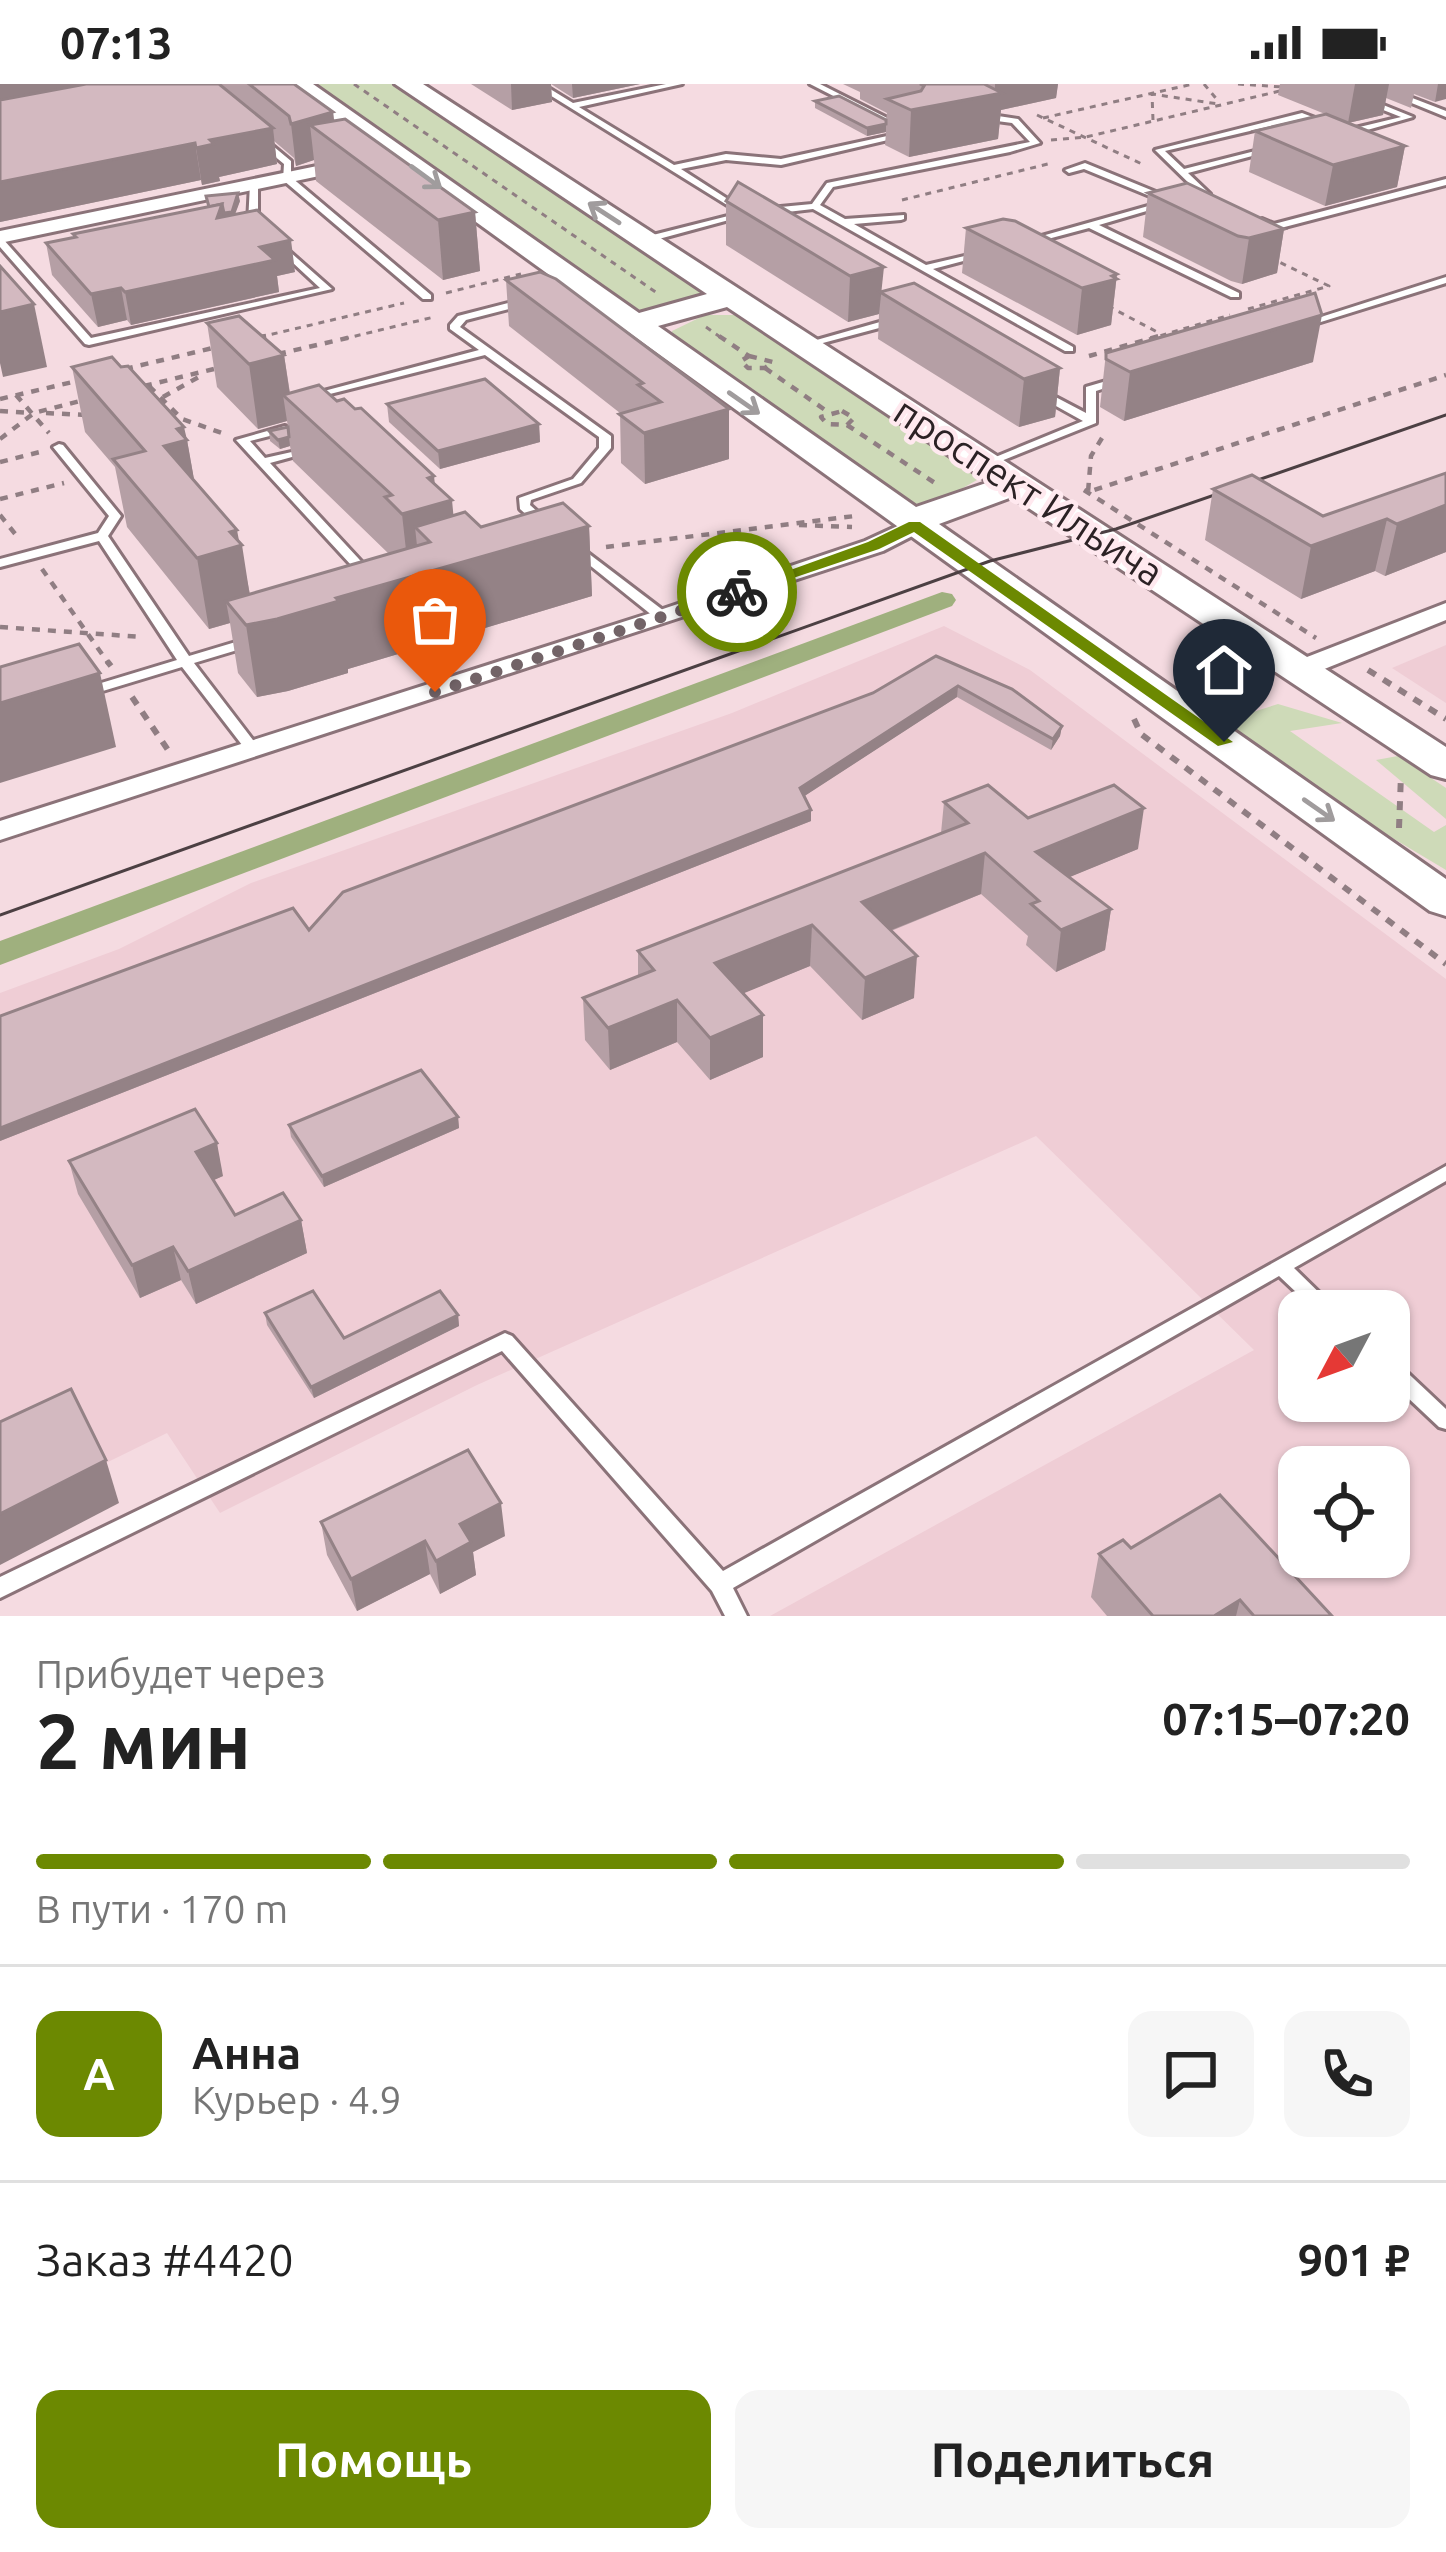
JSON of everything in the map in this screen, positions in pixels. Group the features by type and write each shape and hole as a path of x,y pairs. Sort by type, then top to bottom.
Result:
{"street":[{"path":"297,84 1446,902"},
{"name":"проспект Ильича","path":"407,84 639,249 731,297 1446,766"},
{"path":"0,239 370,160 390,150"},
{"path":"632,324 731,297"},
{"path":"0,831 874,546 929,514 1019,483"},
{"path":"1298,670 1446,611"}],"lane":[{"path":"536,84 748,214"},
{"path":"572,106 678,84"},
{"path":"672,168 726,157 781,162 914,133 814,84"},
{"path":"1369,84 1446,114"},
{"path":"1222,202 1205,194 1160,150 1302,116 1346,133 1409,117 1345,92"},
{"path":"815,206 830,185 920,162 952,164 1036,143 1016,121 982,117 964,109"},
{"path":"1308,133 1330,127"},
{"path":"254,134 288,163 286,178 428,297"},
{"path":"1182,172 1287,146"},
{"path":"1021,243 1173,202 1084,166 1069,170"},
{"path":"1256,219 1273,227 1446,182"},
{"path":"0,239 88,342 327,289 253,223 254,184"},
{"path":"1424,187 1446,196"},
{"path":"1189,198 1205,194"},
{"path":"639,249 748,214 815,206 1069,349"},
{"path":"844,222 901,218"},
{"path":"230,227 253,223"},
{"path":"1091,224 1235,295"},
{"path":"923,268 998,249"},
{"path":"25,270 48,265"},
{"path":"1290,328 1446,280"},
{"path":"952,300 972,295"},
{"path":"530,300 462,318 454,327 605,436 605,448 578,481 524,498 524,506 553,531"},
{"path":"804,345 906,318"},
{"path":"308,410 298,399 487,351"},
{"path":"1092,421 1090,389 1128,377"},
{"path":"1030,387 1092,421"},
{"path":"987,463 1092,421"},
{"path":"300,425 242,440 374,582"},
{"path":"262,462 322,446"},
{"path":"0,563 101,536 115,517 59,447"},
{"path":"101,536 185,662 254,751"},
{"path":"567,544 582,550 662,617"},
{"path":"61,700 276,634"},
{"path":"720,1584 1446,1173"},
{"path":"1281,1267 1306,1290"},
{"path":"0,1588 505,1341 720,1584 736,1616"},
{"path":"1410,1388 1446,1421"}],"path":[{"path":"354,84 662,296"},
{"path":"1016,121 1193,84"},
{"path":"1204,84 1221,105"},
{"path":"1036,143 1071,135 1086,137 1294,88 1238,84"},
{"path":"1152,94 1221,105"},
{"path":"1152,94 1153,120"},
{"path":"1024,109 1149,168"},
{"path":"437,152 452,151 460,144 422,146 433,138 447,137"},
{"path":"890,203 1055,163"},
{"path":"573,281 639,249"},
{"path":"258,338 524,273"},
{"path":"1100,302 1181,345"},
{"path":"278,354 432,317 462,318"},
{"path":"693,318 748,356 771,359 765,368"},
{"path":"106,374 216,348"},
{"path":"1069,349 1128,377"},
{"path":"748,356 741,361 744,366 765,368 828,412 852,415 854,420 847,424"},
{"path":"125,391 234,365"},
{"path":"145,407 212,370"},
{"path":"1092,421 1102,439 1091,456 1088,492 1446,375"},
{"path":"0,399 93,377"},
{"path":"149,385 182,418"},
{"path":"16,395 52,437 92,388"},
{"path":"0,440 34,413 102,396"},
{"path":"0,410 88,415"},
{"path":"828,412 820,417 822,421 847,424 941,488"},
{"path":"164,418 182,418 242,440"},
{"path":"0,462 59,447"},
{"path":"0,499 85,477"},
{"path":"582,550 814,517 861,515"},
{"path":"2,520 31,554 184,773"},
{"path":"789,524 853,527"},
{"path":"0,627 170,638"},
{"path":"1127,704 1141,734 1446,964"},
{"path":"1398,844 1402,756"}],"shaded area":[{"path":"944,626 1030,670 1446,979 1446,1616 770,1616 1254,1350 1036,1136 477,1385 220,1513 167,1433 0,1515 0,993 119,949 251,883 732,713"},
{"path":"1446,645 1446,703 1392,668"}],"green space":[{"path":"305,84 397,84 702,291 699,298 656,311 621,308"},
{"path":"705,315 743,315 976,470 977,480 940,501 907,505 673,338 672,331"},
{"path":"1278,704 1342,723 1290,731 1434,832 1446,825 1446,870 1354,815 1221,722"},
{"path":"1398,756 1446,788 1446,819 1376,760"}],"building":[{"path":"86,84 219,84 273,128 210,140 214,144 196,148 195,143 0,182 0,100"},
{"path":"249,84 294,84 333,112 291,124 289,116"},
{"path":"920,84 984,84 1002,93 911,110 887,99 921,91 924,86"},
{"path":"839,96 886,124 867,128 815,101"},
{"path":"1326,114 1405,146 1333,165 1255,131"},
{"path":"345,119 475,212 438,220 310,125"},
{"path":"738,182 884,267 850,276 726,201"},
{"path":"1187,183 1284,229 1249,238 1238,236 1148,193"},
{"path":"238,193 232,212 224,213 222,204 209,207 206,196"},
{"path":"222,204 217,218 257,210 291,240 260,247 275,260 125,292 121,288 91,294 46,243 76,237 73,234"},
{"path":"1003,219 1117,274 1112,276 1117,279 1082,288 966,228"},
{"path":"0,266 34,304 0,312"},
{"path":"540,272 556,279 729,409 644,433 619,414 661,402 638,385 643,383 506,280"},
{"path":"914,283 1060,368 1024,379 880,292"},
{"path":"1315,293 1322,315 1130,372 1106,359 1106,353"},
{"path":"239,316 284,355 249,364 207,323"},
{"path":"112,357 121,367 128,366 184,427 177,429 187,440 164,446 237,530 230,532 242,545 197,558 113,459 145,451 72,367"},
{"path":"485,379 539,424 438,451 387,404"},
{"path":"319,385 337,401 344,399 355,409 361,408 434,476 428,478 452,500 402,514 385,497 392,495 283,395"},
{"path":"288,427 289,437 278,440 269,431"},
{"path":"1446,473 1446,505 1397,524 1387,519 1311,546 1213,489 1252,475 1323,516"},
{"path":"563,503 589,526 277,619 246,625 226,601 430,542 415,527 465,512 481,527"},
{"path":"79,644 100,673 0,703 0,667"},
{"path":"936,656 1012,689 1062,726 1053,739 958,686 800,788 811,810 0,1128 0,1016 293,908 309,930 343,892 873,693"},
{"path":"988,785 1028,818 1114,785 1144,808 1036,852 1111,909 1061,930 1031,904 1039,901 985,853 862,902 917,956 865,978 812,925 715,963 763,1015 710,1038 677,1000 608,1028 583,998 654,970 638,951 968,823 944,802"},
{"path":"421,1070 458,1117 322,1176 289,1125"},
{"path":"195,1109 217,1143 196,1152 235,1215 283,1193 301,1220 188,1271 173,1247 132,1265 69,1161"},
{"path":"313,1291 344,1338 440,1291 458,1315 311,1387 265,1313"},
{"path":"71,1389 106,1460 0,1514 0,1422"},
{"path":"468,1450 501,1503 460,1524 471,1542 436,1561 425,1541 351,1579 321,1522"},
{"path":"1220,1495 1278,1558 1278,1578 1297,1578 1332,1616 1254,1616 1240,1600 1214,1616 1153,1616 1099,1554 1123,1540 1131,1548"}],"waterway":[{"path":"0,954 942,600"}],"tram line":[{"path":"0,915 990,561 1116,529 1446,415"}],"way so far":[{"path":"435,692 737,592"}],"route":[{"path":"737,592 874,546 915,525 1224,742"}]}
